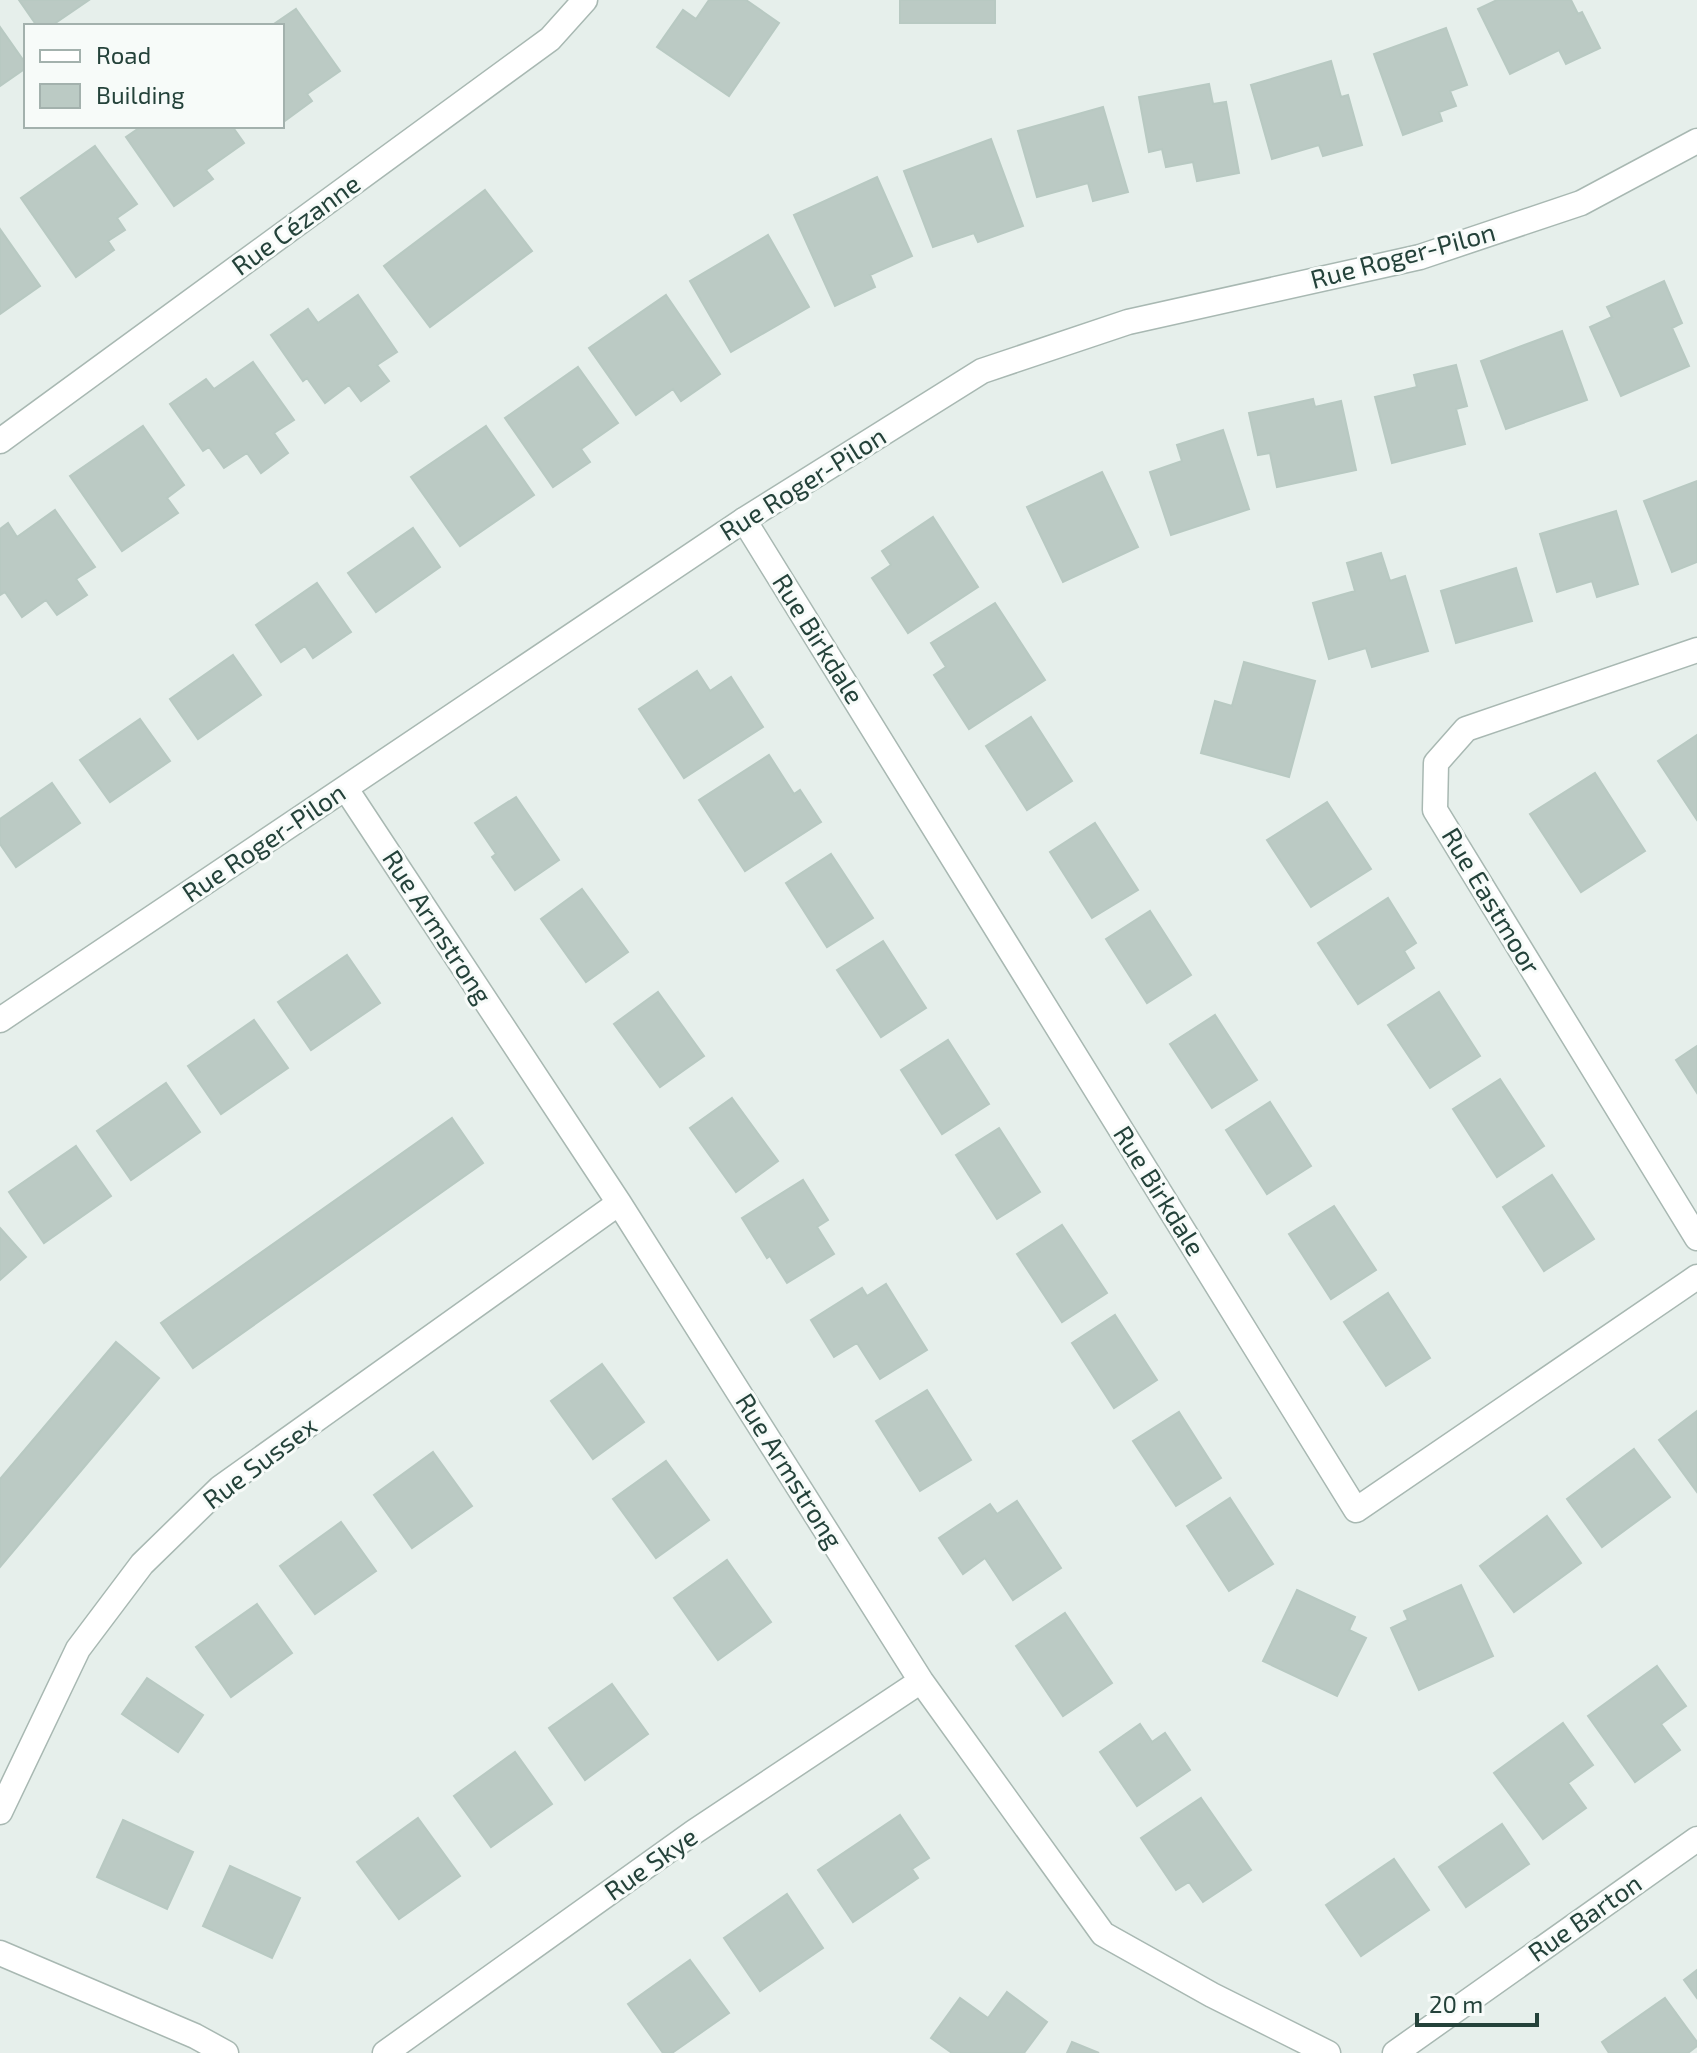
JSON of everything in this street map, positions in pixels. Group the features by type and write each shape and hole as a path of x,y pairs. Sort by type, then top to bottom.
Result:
{"street":[{"name":"Rue Cézanne","path":"0,441 550,39 585,0"},
{"name":"Rue Roger-Pilon","path":"0,1020 744,520 982,371 1128,322 1420,257 1581,203 1697,141"},
{"name":"Rue Birkdale","path":"744,520 1356,1510 1697,1277"},
{"name":"Rue Eastmoor","path":"1697,650 1466,729 1436,763 1435,810 1697,1238"},
{"name":"Rue Armstrong","path":"346,789 619,1203 921,1681 1103,1934 1212,1995 1328,2053"},
{"name":"Rue Sussex","path":"0,1812 78,1649 142,1564 220,1488 619,1203"},
{"name":"Rue Skye","path":"385,2053 694,1832 921,1681"},
{"name":"Rue Barton","path":"1395,2053 1697,1839"},
{"path":"0,1953 195,2036 226,2053"}],"building":[{"path":"19,0 89,0 54,24 36,24"},
{"path":"709,0 746,0 779,23 729,96 657,47 683,10 696,19"},
{"path":"900,0 995,0 995,23 900,23"},
{"path":"1497,0 1571,0 1578,14 1582,12 1600,48 1566,64 1559,50 1510,74 1478,9"},
{"path":"296,9 340,71 307,94 312,101 284,122 284,24 274,24"},
{"path":"0,27 24,61 24,69 0,86"},
{"path":"1446,28 1467,85 1450,91 1456,106 1439,112 1442,121 1403,135 1374,54"},
{"path":"1331,61 1341,97 1348,95 1362,145 1323,156 1319,145 1272,159 1251,85"},
{"path":"1209,84 1213,104 1226,102 1239,173 1197,181 1193,162 1166,167 1162,149 1149,152 1139,97"},
{"path":"1103,107 1128,192 1093,201 1088,183 1037,197 1018,131"},
{"path":"139,128 233,128 244,143 206,170 213,179 174,206 126,137"},
{"path":"991,139 1023,226 978,242 974,233 933,247 904,171"},
{"path":"95,146 137,204 117,218 125,230 108,241 114,250 76,277 21,198"},
{"path":"877,177 912,256 870,275 875,287 835,306 794,215"},
{"path":"485,190 532,251 430,327 384,266"},
{"path":"0,229 40,286 0,314"},
{"path":"768,235 809,307 731,352 690,281"},
{"path":"1664,281 1682,323 1672,328 1689,366 1621,396 1590,327 1612,317 1607,307"},
{"path":"358,295 397,352 377,365 389,381 361,401 349,385 325,403 307,378 303,381 271,335 308,309 318,323"},
{"path":"666,295 720,374 681,401 673,389 636,415 589,348"},
{"path":"1562,331 1587,400 1506,429 1481,361"},
{"path":"253,362 294,420 274,433 288,453 261,473 247,453 224,468 209,447 203,451 170,404 206,379 214,389"},
{"path":"1456,365 1467,406 1456,409 1465,444 1392,463 1375,397 1417,387 1414,375"},
{"path":"578,367 618,423 581,449 590,462 553,487 505,418"},
{"path":"1313,399 1315,407 1341,401 1356,470 1277,487 1270,453 1258,455 1249,413"},
{"path":"143,426 184,485 167,498 178,513 122,551 70,476"},
{"path":"486,426 534,495 460,546 411,477"},
{"path":"1223,430 1249,509 1171,535 1150,472 1182,461 1177,445"},
{"path":"1102,472 1138,547 1063,582 1027,507"},
{"path":"1697,481 1697,562 1672,572 1644,501"},
{"path":"55,510 95,567 76,579 87,595 57,615 46,600 22,617 5,592 0,595 0,529 8,523 17,537"},
{"path":"1616,511 1638,584 1597,597 1592,581 1557,592 1540,534"},
{"path":"933,517 978,587 908,633 872,578 891,565 882,551"},
{"path":"413,528 440,567 376,612 348,573"},
{"path":"1381,553 1390,581 1405,576 1428,651 1372,667 1366,648 1329,659 1313,603 1355,591 1347,563"},
{"path":"1516,568 1532,621 1456,643 1441,591"},
{"path":"317,583 351,632 313,658 305,646 281,662 256,625"},
{"path":"995,603 1045,680 969,729 934,675 946,667 931,643"},
{"path":"233,655 261,695 198,739 170,699"},
{"path":"1244,662 1315,681 1289,777 1201,753 1215,701 1232,706"},
{"path":"697,671 710,691 731,677 763,727 684,778 639,709"},
{"path":"1031,717 1072,781 1027,810 986,746"},
{"path":"140,719 170,761 110,802 80,760"},
{"path":"1697,735 1697,820 1658,761"},
{"path":"769,755 794,794 800,790 821,822 745,871 699,800"},
{"path":"1595,773 1645,851 1581,892 1530,814"},
{"path":"52,783 80,823 16,867 0,844 0,819"},
{"path":"516,797 559,860 515,890 492,857 496,854 475,823"},
{"path":"1327,802 1371,869 1311,907 1267,840"},
{"path":"1095,823 1138,890 1092,918 1050,852"},
{"path":"831,854 873,918 827,947 786,883"},
{"path":"582,889 628,952 586,982 541,919"},
{"path":"1388,898 1416,943 1404,951 1414,968 1358,1004 1318,943"},
{"path":"1150,911 1191,975 1147,1003 1106,939"},
{"path":"883,941 926,1008 881,1037 837,970"},
{"path":"347,955 380,1003 311,1050 278,1002"},
{"path":"658,992 704,1056 660,1087 614,1024"},
{"path":"1439,992 1480,1056 1430,1088 1388,1025"},
{"path":"1215,1015 1257,1080 1212,1108 1170,1044"},
{"path":"254,1020 288,1068 221,1114 188,1066"},
{"path":"948,1040 989,1104 942,1134 901,1070"},
{"path":"1697,1046 1697,1093 1676,1060"},
{"path":"1500,1079 1544,1146 1497,1177 1453,1109"},
{"path":"166,1083 200,1132 131,1180 97,1131"},
{"path":"732,1098 778,1161 736,1192 690,1128"},
{"path":"1270,1102 1311,1166 1267,1194 1226,1130"},
{"path":"452,1118 483,1163 193,1368 161,1323"},
{"path":"999,1128 1040,1192 997,1219 956,1155"},
{"path":"76,1146 111,1196 44,1243 9,1192"},
{"path":"1552,1175 1594,1239 1544,1271 1503,1207"},
{"path":"803,1180 828,1220 817,1227 834,1254 787,1283 742,1218"},
{"path":"1334,1206 1376,1270 1331,1299 1289,1234"},
{"path":"1062,1225 1107,1293 1062,1322 1017,1254"},
{"path":"0,1228 26,1257 0,1280"},
{"path":"886,1284 927,1350 880,1379 857,1343 834,1357 811,1320 862,1288 867,1296"},
{"path":"1388,1293 1430,1358 1386,1386 1344,1322"},
{"path":"1115,1315 1157,1380 1114,1408 1072,1343"},
{"path":"116,1342 159,1378 0,1567 0,1479"},
{"path":"602,1364 644,1422 593,1459 551,1401"},
{"path":"927,1390 971,1460 920,1491 876,1421"},
{"path":"1697,1411 1697,1492 1659,1440"},
{"path":"1179,1412 1221,1478 1176,1506 1133,1441"},
{"path":"1634,1449 1670,1497 1602,1547 1567,1499"},
{"path":"433,1452 472,1506 412,1548 374,1495"},
{"path":"666,1461 709,1520 656,1558 613,1499"},
{"path":"1230,1498 1273,1564 1229,1591 1187,1526"},
{"path":"1017,1501 1061,1568 1013,1600 985,1558 963,1574 939,1538 990,1504 997,1514"},
{"path":"1547,1516 1581,1563 1514,1612 1480,1566"},
{"path":"341,1522 376,1571 315,1614 280,1566"},
{"path":"727,1560 771,1622 718,1660 674,1598"},
{"path":"1461,1585 1493,1656 1419,1690 1391,1628 1408,1620 1404,1611"},
{"path":"1297,1590 1355,1617 1349,1630 1366,1638 1337,1696 1263,1661"},
{"path":"257,1604 292,1653 231,1697 196,1647"},
{"path":"1065,1613 1112,1683 1063,1716 1016,1646"},
{"path":"1657,1666 1686,1706 1661,1724 1680,1750 1635,1782 1588,1716"},
{"path":"147,1678 203,1715 178,1752 122,1714"},
{"path":"612,1684 648,1734 585,1780 549,1728"},
{"path":"1563,1723 1593,1765 1568,1783 1586,1808 1543,1839 1494,1773"},
{"path":"1140,1724 1152,1742 1165,1733 1190,1770 1137,1806 1100,1752"},
{"path":"515,1752 552,1804 491,1847 454,1796"},
{"path":"1201,1798 1251,1870 1203,1902 1189,1882 1176,1890 1141,1838"},
{"path":"900,1815 929,1858 912,1869 918,1878 853,1922 818,1870"},
{"path":"418,1818 460,1876 399,1919 357,1862"},
{"path":"123,1820 193,1852 167,1909 97,1877"},
{"path":"1502,1824 1529,1864 1466,1907 1439,1867"},
{"path":"1394,1859 1429,1910 1361,1956 1326,1905"},
{"path":"230,1866 300,1898 272,1958 203,1926"},
{"path":"787,1894 823,1948 760,1991 724,1938"},
{"path":"690,1960 729,2013 672,2053 663,2053 628,2004"},
{"path":"1697,1970 1697,1998 1684,1980"},
{"path":"1007,1992 1047,2022 1024,2053 952,2053 931,2038 960,1998 988,2018"},
{"path":"1665,1998 1697,2046 1688,2053 1609,2053 1602,2042"},
{"path":"1072,2042 1099,2053 1067,2053"}]}
